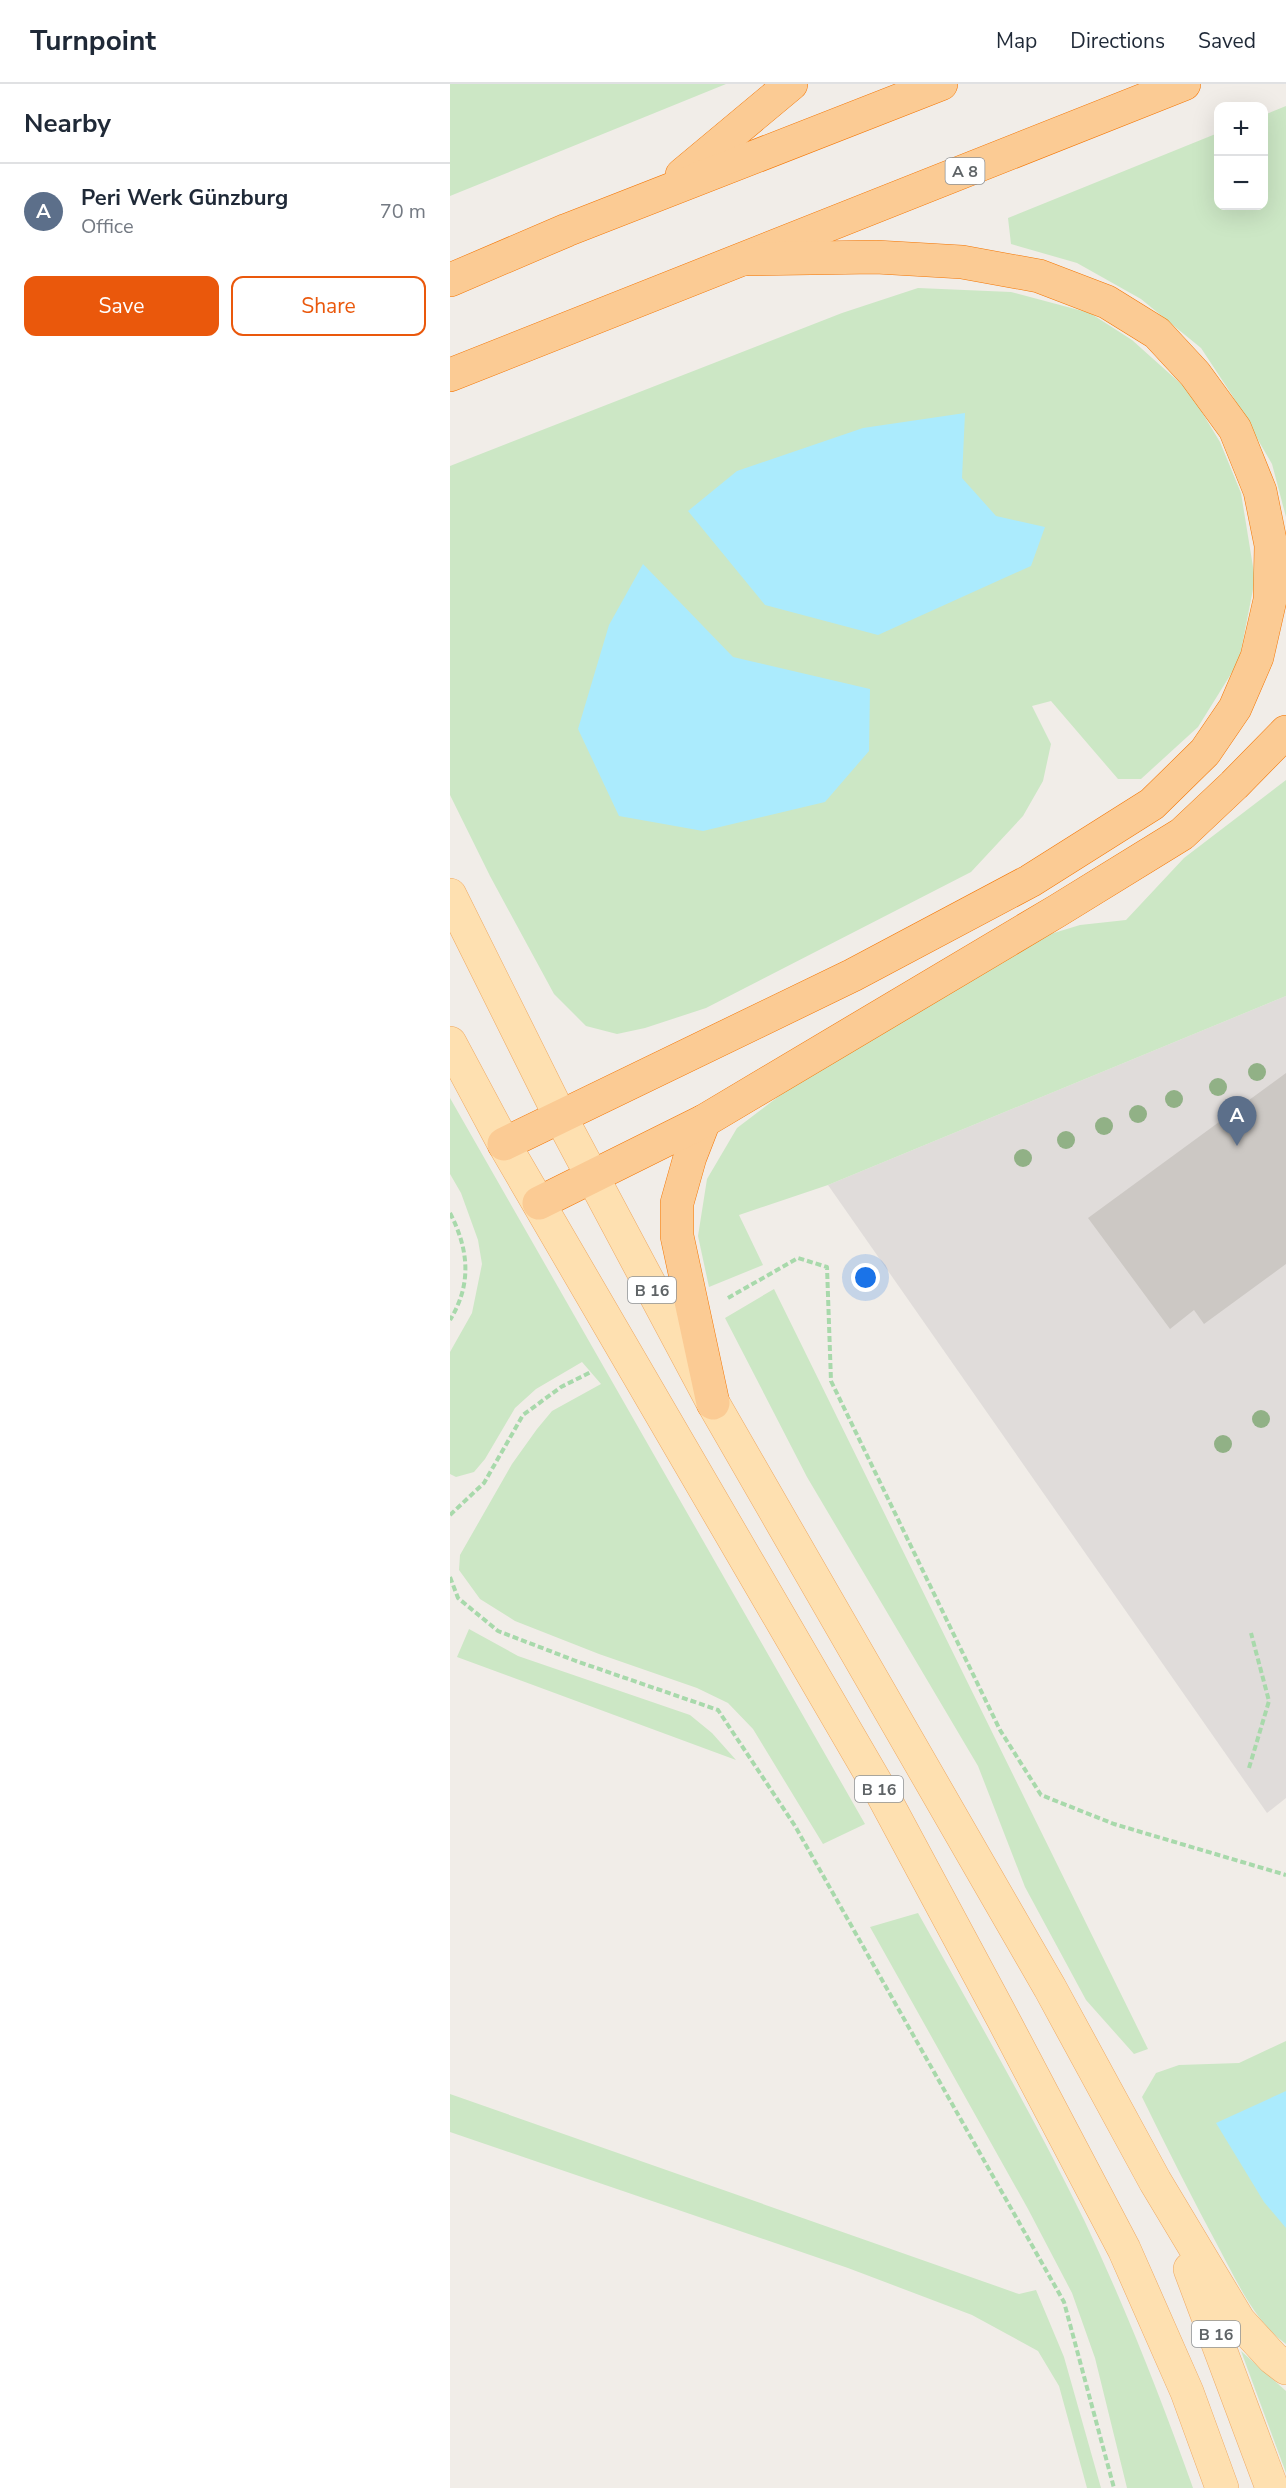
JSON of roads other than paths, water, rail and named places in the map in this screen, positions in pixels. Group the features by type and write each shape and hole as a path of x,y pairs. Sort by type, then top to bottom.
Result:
{"highway":[{"path":"658,194 791,84"},
{"path":"450,280 658,194 941,84"},
{"name":"A 8","path":"450,375 1184,84"},
{"path":"504,1144 863,969 1029,881 1152,804 1205,752 1235,708 1257,657 1270,600 1271,545 1260,491 1235,429 1195,374 1157,333 1107,302 1039,276 962,262 876,257 746,259"},
{"path":"539,1203 704,1121 1182,834 1286,732"},
{"path":"704,1121 690,1157 677,1203 677,1236 713,1403"}],"main road":[{"name":"B 16","path":"450,895 560,1116 713,1403 1050,1988 1155,2181 1230,2372 1272,2488"},
{"name":"B 16","path":"450,1043 504,1144 879,1788 998,2009 1124,2249 1187,2392 1221,2488"},
{"path":"1155,2181 1239,2321 1273,2358 1286,2368"}],"water":[{"path":"965,413 962,478 996,516 1045,527 1031,566 878,635 765,605 688,511 737,471 863,428"},
{"path":"643,564 733,657 870,689 869,751 825,802 703,831 619,816 578,729 609,625"},
{"path":"1286,2091 1286,2228 1264,2202 1216,2123"}],"place":[{"name":"Peri Werk Günzburg","path":"1237,1146"}]}
